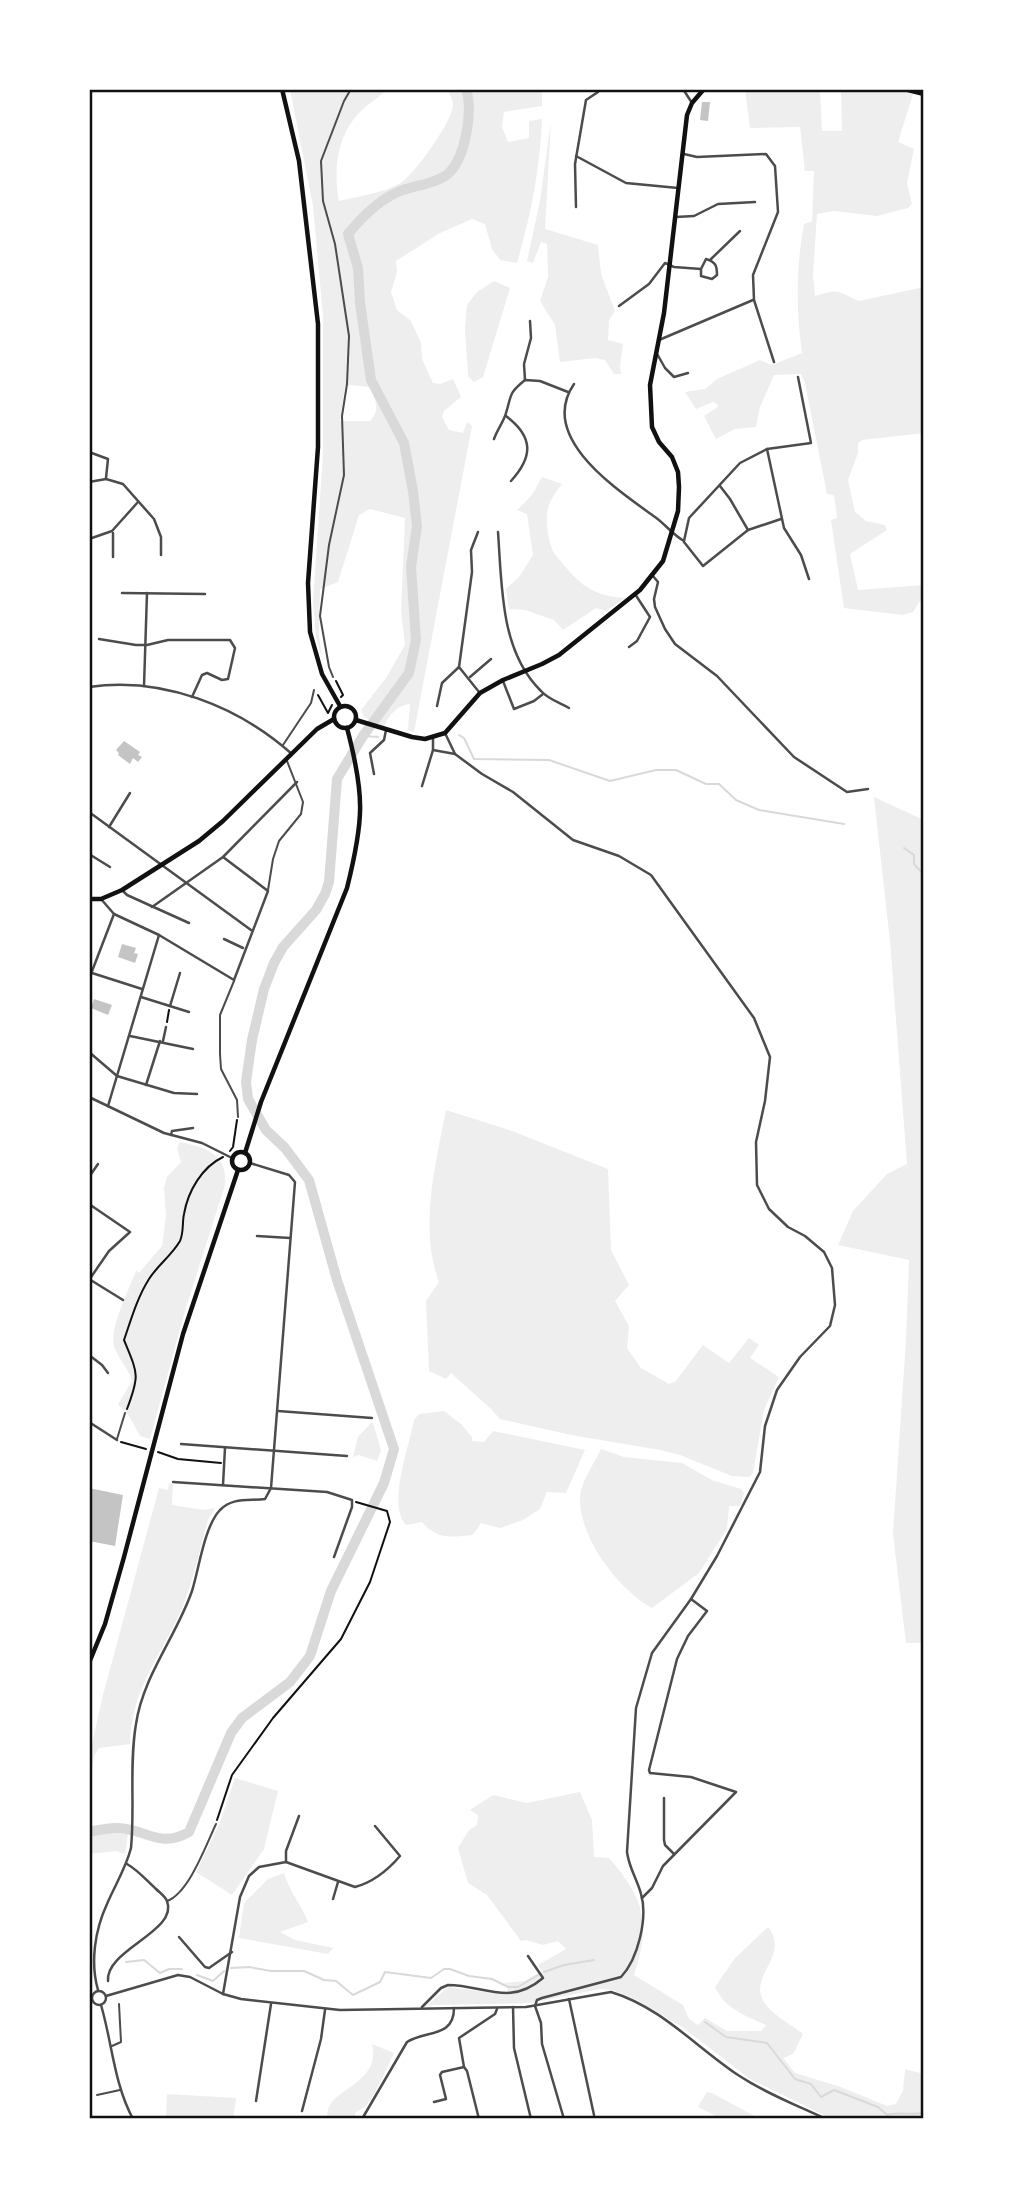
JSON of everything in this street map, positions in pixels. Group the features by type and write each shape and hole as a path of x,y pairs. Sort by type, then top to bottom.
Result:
{"main road":[{"path":"282,89 301,173 318,324 318,447 308,583 310,632 322,674 340,706"},
{"path":"356,720 412,737 433,737 445,733 480,693 559,654 635,594 663,561 678,511 678,472 652,427 649,410 650,385 670,264 687,115 692,103 704,89"},
{"path":"904,89 924,94"},
{"path":"347,705 354,709 356,720 346,728 340,727 334,719 335,712 340,706 347,705"},
{"path":"89,899 102,899 122,890 211,832 317,729 334,719"},
{"path":"245,1153 261,1102 347,888 361,820 361,785 346,728"},
{"path":"238,1152 245,1153 250,1163 247,1168 238,1170 232,1164 232,1158 238,1152"},
{"path":"89,1663 105,1624 183,1334 238,1170"}],"street":[{"path":"683,89 692,103"},
{"path":"576,207 576,156 586,100 598,92"},
{"path":"684,154 697,157 766,154 775,166 778,212 753,275 754,300 774,362"},
{"path":"576,156 626,183 680,189"},
{"path":"676,216 694,216 718,204 755,202"},
{"path":"710,260 717,266 717,275 712,279 705,279 701,276 701,269 706,259 710,260 740,231"},
{"path":"618,306 649,284 665,263 674,267 701,269"},
{"path":"659,340 754,300"},
{"path":"525,380 524,364 531,338 530,321"},
{"path":"656,352 668,373 674,377 688,373"},
{"path":"684,541 689,518 740,463 767,449 811,443 798,377"},
{"path":"494,439 498,425 506,416 511,393 525,380 540,381 568,392"},
{"path":"573,384 565,404 572,440 597,473 684,541 703,566 748,530 781,519"},
{"path":"506,416 523,431 528,454 523,467 511,481"},
{"path":"767,449 781,519 801,555 809,579"},
{"path":"89,452 108,459 106,479"},
{"path":"89,482 106,479 123,484 154,519 161,537 161,555"},
{"path":"719,485 748,530"},
{"path":"89,539 112,531 138,501"},
{"path":"112,531 113,557"},
{"path":"498,532 506,620 523,672 543,694 569,708"},
{"path":"437,706 442,683 459,667 472,572 471,550 478,533"},
{"path":"653,576 658,582 654,599 656,607 665,629 676,644 717,676 794,757 847,792 868,789"},
{"path":"122,593 205,594"},
{"path":"144,685 147,593"},
{"path":"629,647 637,641 650,617 635,594"},
{"path":"99,639 147,645 179,639 230,640 235,649 228,679 222,680 207,673 202,675 192,697"},
{"path":"468,678 491,659"},
{"path":"459,667 480,693"},
{"path":"503,680 514,709 543,694"},
{"path":"89,687 144,685 192,697 245,719 266,732 292,754"},
{"path":"374,774 370,753 384,740 386,730"},
{"path":"445,733 455,754"},
{"path":"422,786 433,750 433,737"},
{"path":"433,750 455,754 513,792 573,840 619,856 651,875 754,1018 770,1057 765,1101 755,1142 757,1185 769,1209 788,1227 805,1236 824,1252 832,1268 835,1305 830,1325 800,1357 776,1390 765,1426 761,1472 717,1556 691,1599 652,1653 636,1709 627,1852 642,1898 638,1947 621,1977 542,1998 535,2006"},
{"path":"152,907 223,858 297,782"},
{"path":"108,827 130,793"},
{"path":"89,812 251,930"},
{"path":"89,854 110,867"},
{"path":"102,899 114,914 159,935 234,980 268,891 223,858"},
{"path":"122,890 127,895 188,923"},
{"path":"89,979 114,914"},
{"path":"108,1106 159,935"},
{"path":"224,939 244,949"},
{"path":"92,972 143,989"},
{"path":"170,1006 180,973"},
{"path":"141,997 189,1012"},
{"path":"146,1085 166,1027"},
{"path":"130,1035 194,1049"},
{"path":"89,1052 117,1076 174,1093 197,1094"},
{"path":"89,1097 171,1135 202,1143 232,1158"},
{"path":"171,1135 172,1131 193,1128"},
{"path":"106,1996 98,1990 94,1960 100,1923 127,1864 132,1838 134,1750 140,1703 145,1688 177,1629 215,1517 227,1504 236,1500 265,1499 271,1488 295,1182 289,1175 250,1163"},
{"path":"89,1177 98,1164"},
{"path":"89,1204 130,1232 109,1251 90,1279 123,1300"},
{"path":"257,1236 289,1238"},
{"path":"89,1354 108,1373"},
{"path":"278,1411 372,1418"},
{"path":"89,1422 117,1440"},
{"path":"181,1444 274,1449 347,1457"},
{"path":"223,1485 225,1448"},
{"path":"173,1482 327,1492 352,1500 352,1507 334,1557"},
{"path":"642,1898 647,1895 658,1874 674,1854 736,1792 691,1777 650,1773 649,1770 677,1660 688,1636 707,1611 691,1599"},
{"path":"664,1798 664,1840 674,1854"},
{"path":"286,1862 286,1851 299,1816"},
{"path":"223,1994 240,1897 249,1876 259,1867 286,1862 355,1887 366,1884 400,1856 375,1826"},
{"path":"108,1981 107,1972 113,1963 156,1929 165,1916 167,1901 139,1870 127,1864"},
{"path":"333,1899 338,1882"},
{"path":"180,1937 205,1967 209,1968 232,1952"},
{"path":"422,2007 448,1985 501,1994 524,1990 543,1978 528,1956"},
{"path":"106,1996 178,1975 190,1977 223,1994 325,2010 535,2006 611,1992 623,1996 682,2031 748,2082 825,2119"},
{"path":"98,1990 93,1993 90,2001 100,2005 104,2003 106,1996"},
{"path":"569,1998 593,2115"},
{"path":"256,2101 271,2003"},
{"path":"100,2005 121,2090 133,2119"},
{"path":"535,2006 541,2023 542,2043 564,2119"},
{"path":"362,2119 407,2042 442,2031 449,2026 454,2019 454,2007"},
{"path":"479,2119 459,2038 495,2014 497,2007"},
{"path":"513,2007 514,2048 531,2119"},
{"path":"302,2111 321,2039 325,2010"},
{"path":"434,2102 446,2099 440,2075 464,2067"}],"lane":[{"path":"333,677 320,616 329,545 344,475 341,416 347,384 349,336 334,244 323,201 321,162 351,89"},
{"path":"283,745 311,704 314,690"},
{"path":"268,891 279,841 301,814 303,802 287,760"},
{"path":"234,980 234,986 220,1015 220,1054 221,1069 236,1100 238,1117"},
{"path":"117,1440 125,1413"},
{"path":"167,1901 176,1898 189,1878 216,1824"},
{"path":"112,2046 121,2042 119,2004"},
{"path":"97,2095 121,2090"}],"path":[{"path":"166,1027 170,1006"},
{"path":"125,1413 138,1381 124,1340 141,1294 149,1278 179,1242 190,1194 201,1174 213,1161 233,1147 238,1117"},
{"path":"117,1440 178,1459 224,1463"},
{"path":"216,1824 232,1775 274,1718 341,1639 365,1593 390,1522 387,1511 352,1500"}],"shaded area":[{"path":"290,89 387,89 353,120 342,141 337,165 339,201 388,189 408,177 447,123 453,105 448,89 542,89 542,106 504,112 502,127 508,142 529,138 529,121 542,119 534,192 517,263 500,260 492,249 485,224 472,219 440,233 396,261 397,272 391,292 397,310 411,321 421,343 422,359 433,383 440,384 453,379 461,397 444,411 442,417 449,430 463,433 467,422 472,426 414,732 408,730 410,704 401,706 394,712 384,727 364,717 361,710 386,678 405,645 401,611 405,518 370,509 359,515 338,582 320,589 319,635 322,658 316,638 313,602 323,454 323,316 313,206","holes":["345,386 370,387 376,409 370,421 340,421"]},
{"path":"745,89 820,89 822,131 842,131 841,89 890,89 913,94 898,142 914,149 907,183 912,204 908,208 877,216 834,211 817,214 813,275 815,296 838,292 859,301 924,287 924,433 862,440 858,443 858,453 848,480 855,512 866,521 885,525 887,530 850,554 858,590 924,585 924,599 913,612 903,615 844,608 831,520 837,518 834,495 827,494 801,374 774,375 760,407 756,427 735,429 716,439 704,416 718,407 717,404 713,402 696,409 685,392 705,389 717,379 760,360 772,365 802,353 798,272 804,224 812,221 814,171 805,171 800,127 750,128"},
{"path":"551,121 545,229 598,245 601,274 615,311 609,320 608,340 623,344 621,374 614,374 605,360 595,358 560,362 555,325 540,301 548,277 547,244 541,242 533,263 527,261 540,201"},
{"path":"494,281 510,288 483,377 474,382 468,376 465,329 467,305 477,292"},
{"path":"542,477 562,484 550,502 547,513 549,537 554,553 584,585 601,594 625,598 606,611 596,608 563,630 554,620 525,610 509,609 506,589 519,577 533,555 527,514 517,510 532,495"},
{"path":"874,797 924,820 924,1643 906,1643 893,1534 909,1260 838,1245 853,1211 887,1174 907,1164 890,941"},
{"path":"446,1110 512,1131 608,1169 611,1250 629,1285 615,1301 629,1326 627,1348 641,1368 669,1384 676,1381 703,1345 729,1363 749,1338 759,1345 750,1358 779,1377 764,1410 753,1473 749,1477 732,1476 660,1450 571,1435 500,1419 451,1373 446,1379 429,1371 426,1301 439,1282 430,1240 431,1197"},
{"path":"180,1142 198,1146 219,1159 225,1174 225,1185 185,1311 150,1439 140,1436 129,1416 118,1404 132,1381 116,1351 113,1339 120,1309 136,1271 139,1273 162,1246 166,1216 164,1188 167,1177 181,1162 177,1148"},
{"path":"444,1411 461,1424 472,1437 472,1441 484,1442 493,1431 585,1450 566,1493 547,1492 540,1509 523,1520 500,1528 481,1523 473,1535 439,1535 422,1522 406,1525 401,1516 399,1490 414,1420 419,1414"},
{"path":"371,1423 381,1450 377,1461 359,1455 353,1457 358,1437"},
{"path":"601,1449 624,1457 682,1463 712,1480 741,1489 744,1493 740,1506 729,1506 727,1529 699,1573 652,1608 639,1600 614,1576 586,1530 581,1493"},
{"path":"169,1483 173,1484 172,1505 204,1510 215,1508 208,1520 180,1613 141,1690 130,1744 99,1748 94,1756 89,1787 89,1757 103,1695 159,1488 168,1490"},
{"path":"235,1778 278,1791 264,1849 232,1895 196,1872 219,1825"},
{"path":"580,1792 592,1820 594,1857 609,1858 630,1886 641,1913 642,1941 634,1975 683,2005 689,2019 698,2025 705,2018 727,2031 761,2031 766,2025 730,2006 715,1987 735,1958 768,1927 774,1937 775,1946 760,1989 769,2009 803,2034 793,2054 783,2058 795,2073 841,2087 887,2106 896,2104 903,2091 905,2069 924,2074 924,2119 832,2119 750,2079 682,2027 637,2000 613,1990 600,1989 531,2003 428,2005 448,1987 508,1995 508,1988 504,1983 525,1981 542,1971 538,1965 566,1949 558,1941 543,1945 521,1941 487,1895 468,1883 458,1848 469,1830 477,1825 478,1815 470,1810 493,1795 527,1803"},
{"path":"128,1834 125,1854 116,1851 89,1854 89,1836"},
{"path":"284,1873 308,1922 280,1932 295,1940 333,1948 328,1954 239,1938 244,1903 268,1879"},
{"path":"372,2044 394,2053 378,2087 366,2106 355,2113 355,2119 327,2119 328,2108 334,2100 358,2082 370,2066"},
{"path":"707,2092 760,2119 722,2119 698,2107"},
{"path":"167,2094 236,2098 233,2119 166,2119"}],"building":[{"path":"702,102 710,102 708,121 700,120"},
{"path":"124,741 140,752 138,755 142,757 138,762 133,758 130,764 118,755 116,750"},
{"path":"122,944 136,948 134,953 138,954 135,963 118,957"},
{"path":"94,999 112,1005 108,1015 91,1008"},
{"path":"89,1488 123,1495 115,1546 89,1541"}],"waterway":[{"path":"89,1832 118,1828 170,1839 189,1832 231,1733 242,1718 290,1682 310,1656 331,1591 384,1483 394,1449 337,1280 309,1180 285,1148 266,1130 248,1099 246,1082 252,1040 264,989 274,963 283,947 316,910 329,882 337,779 363,736 409,673 416,640 411,567 417,526 413,491 404,443 371,380 358,268 348,234 366,214 388,197 449,173 460,156 467,132 469,109 466,89"},
{"path":"459,735 464,738 474,759 549,760 610,781 656,770 676,770 706,784 719,784 736,800 759,810 844,824"},
{"path":"363,736 378,737"},
{"path":"904,848 914,855 914,864 924,875"},
{"path":"126,1962 144,1960 160,1973 169,1969 182,1969"},
{"path":"544,1972 564,1965 594,1960"},
{"path":"231,1968 304,1971 324,1980 336,1981 353,1995 380,1982 385,1972 431,1978 444,1969 450,1969 469,1976 492,1979 508,1987 518,1987 538,1975"},
{"path":"197,1975 213,1981 224,1971"},
{"path":"705,2022 726,2037 767,2043 795,2079 811,2084 821,2097 834,2090 878,2107 887,2115 924,2113"}]}
